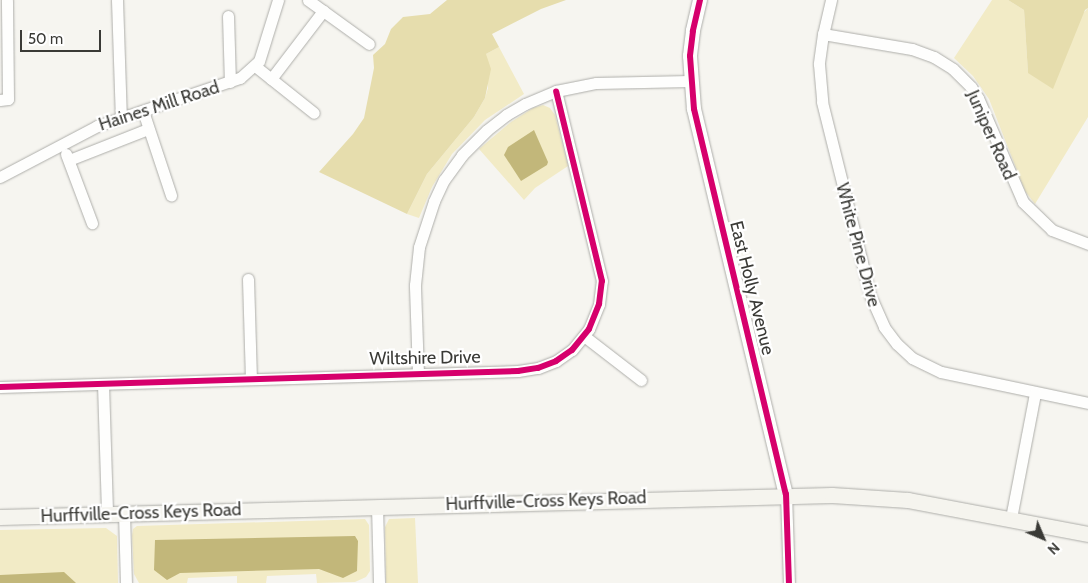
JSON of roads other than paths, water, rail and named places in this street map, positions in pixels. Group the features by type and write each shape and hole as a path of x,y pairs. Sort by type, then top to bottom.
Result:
{"main road":[{"name":"Hurffville-Cross Keys Road","path":"0,517 786,494 894,498 1011,518 1088,534"}],"street":[{"path":"0,100 8,99 4,43 7,0"},
{"path":"117,0 121,118"},
{"path":"278,0 262,54 255,66 314,113"},
{"path":"308,0 369,44"},
{"name":"East Holly Avenue","path":"700,0 693,31 690,81 701,142 786,494 789,583"},
{"name":"White Pine Drive","path":"831,0 823,34 819,76 825,117 870,295 880,322 904,351 930,368 963,378 1088,403"},
{"path":"272,79 323,11"},
{"path":"228,16 230,82"},
{"name":"Juniper Road","path":"823,34 912,49 934,57 954,69 971,87 978,98 1023,202 1052,230 1088,244"},
{"name":"Haines Mill Road","path":"0,177 23,167 89,130 230,82 248,74 255,66"},
{"path":"418,373 416,273 422,234 434,201 455,164 487,130 520,107 556,91 606,82 690,81"},
{"name":"Wiltshire Drive","path":"0,386 518,371 538,368 564,356 584,336 593,321 599,304 602,274 556,91"},
{"path":"142,111 171,195"},
{"path":"68,160 148,129"},
{"path":"61,144 92,223"},
{"path":"248,279 251,378"},
{"path":"584,336 641,380"},
{"path":"103,384 107,514"},
{"path":"1011,518 1035,393"},
{"path":"377,506 379,583"},
{"path":"124,513 126,583"}]}
